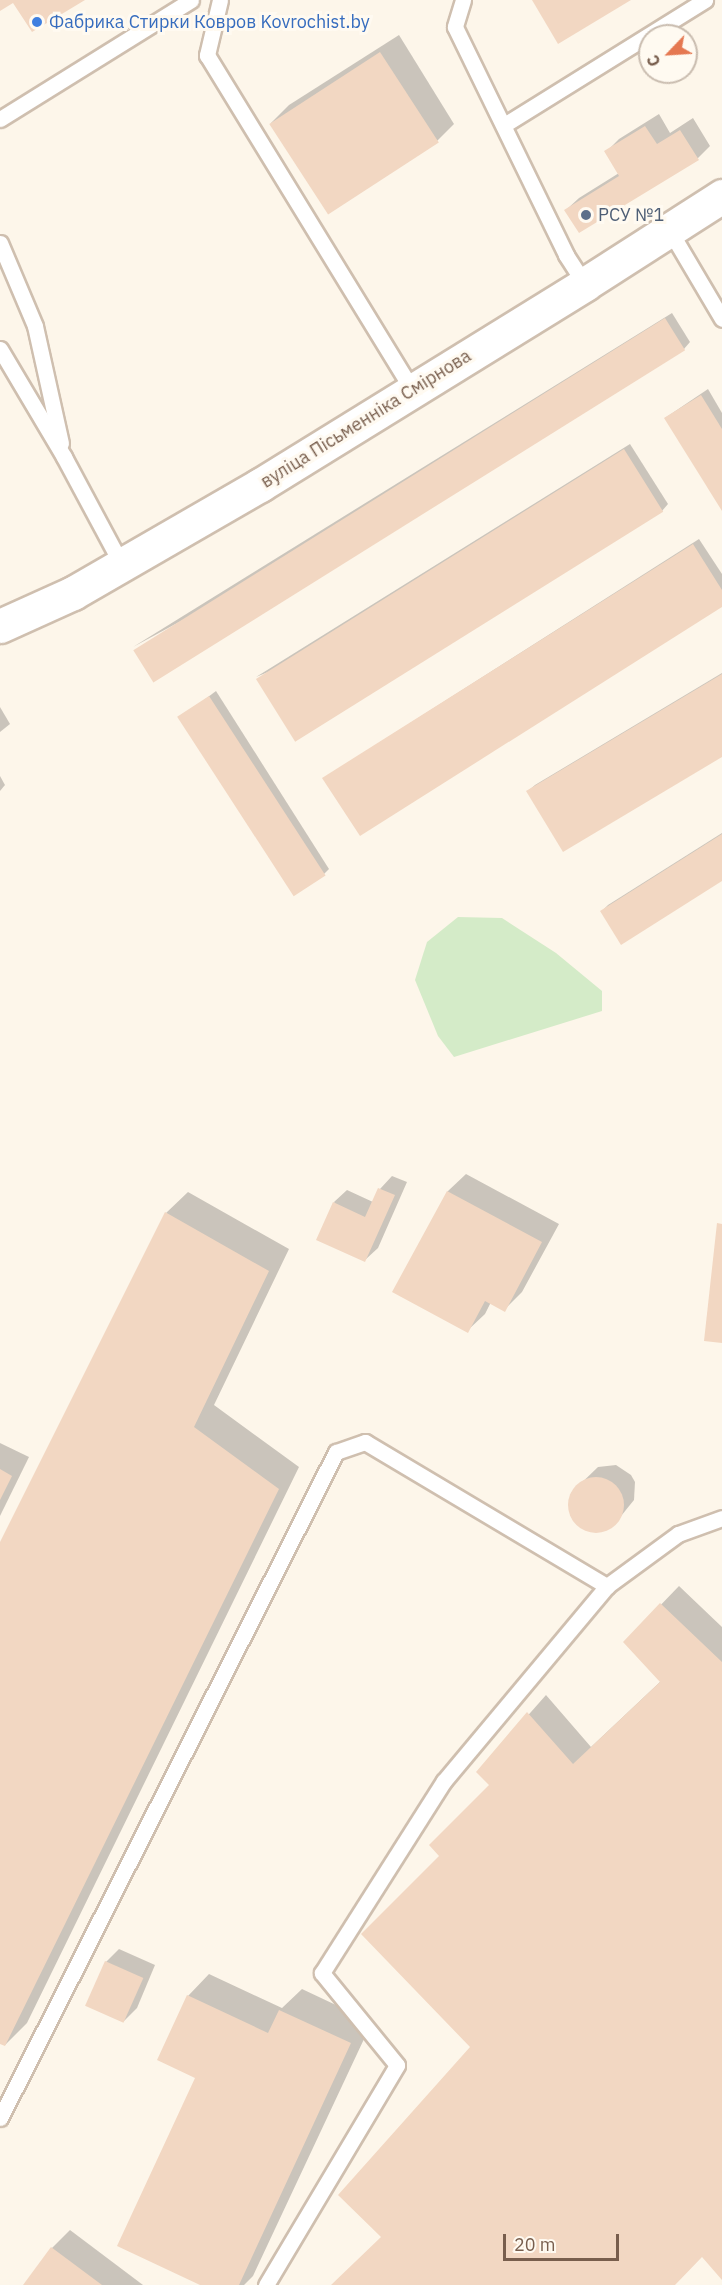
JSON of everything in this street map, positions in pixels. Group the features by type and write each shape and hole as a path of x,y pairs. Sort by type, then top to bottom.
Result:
{"main road":[{"name":"вуліца Пісьменніка Смірнова","path":"0,626 73,593 122,566 585,285 722,196"}],"lane":[{"path":"0,119 191,0"},
{"path":"220,0 207,54 413,391"},
{"path":"463,0 455,27 566,255 585,285"},
{"path":"504,125 705,0"},
{"path":"670,231 722,319"},
{"path":"0,243 35,326 64,457"},
{"path":"0,349 64,457 122,566"},
{"path":"0,2118 336,1452 365,1443 607,1586"},
{"path":"266,2285 397,2065 322,1972 444,1781 607,1586 678,1534 722,1518"}],"green space":[{"path":"458,917 502,918 556,953 602,991 602,1011 454,1057 438,1036 415,980 427,942"}],"building":[{"name":"Фабрика Стирки Ковров Kovrochist.by","path":"0,0 85,0 32,32 13,3 0,11"},
{"path":"532,0 631,0 558,44"},
{"path":"380,52 439,143 328,214 269,124"},
{"path":"645,126 657,144 680,130 699,160 579,233 564,210 619,176 604,151"},
{"path":"665,318 685,350 153,682 133,650"},
{"path":"701,395 722,429 722,511 664,418"},
{"path":"624,449 663,512 295,742 256,679"},
{"path":"693,544 722,590 722,607 360,836 322,778"},
{"path":"722,674 722,757 563,852 526,791"},
{"path":"209,696 326,875 294,896 177,717"},
{"path":"722,834 722,881 621,945 600,911"},
{"path":"378,1188 395,1195 365,1262 316,1240 333,1202 365,1217"},
{"path":"447,1191 542,1242 505,1312 485,1301 468,1333 392,1292"},
{"path":"165,1212 269,1271 194,1427 279,1489 5,2046 0,2044 0,1542"},
{"path":"717,1223 722,1224 722,1343 704,1341"},
{"path":"0,1469 12,1476 0,1500"},
{"path":"596,1477 607,1479 616,1485 622,1494 624,1505 622,1516 616,1525 607,1531 596,1533 585,1531 576,1525 570,1516 568,1505 570,1494 576,1485 585,1479"},
{"path":"660,1603 722,1662 722,2280 702,2257 675,2285 331,2285 381,2237 338,2195 470,2047 361,1934 439,1856 429,1845 489,1785 476,1772 527,1712 573,1764 660,1682 623,1642"},
{"path":"105,1961 143,1978 123,2023 85,2006"},
{"path":"187,1995 268,2033 279,2010 351,2043 239,2285 200,2285 117,2246 195,2078 157,2060"},
{"path":"51,2247 102,2285 23,2285"}],"place":[{"name":"Фабрика Стирки Ковров Kovrochist.by","path":"37,22"},
{"name":"РСУ №1","path":"586,215"}]}
